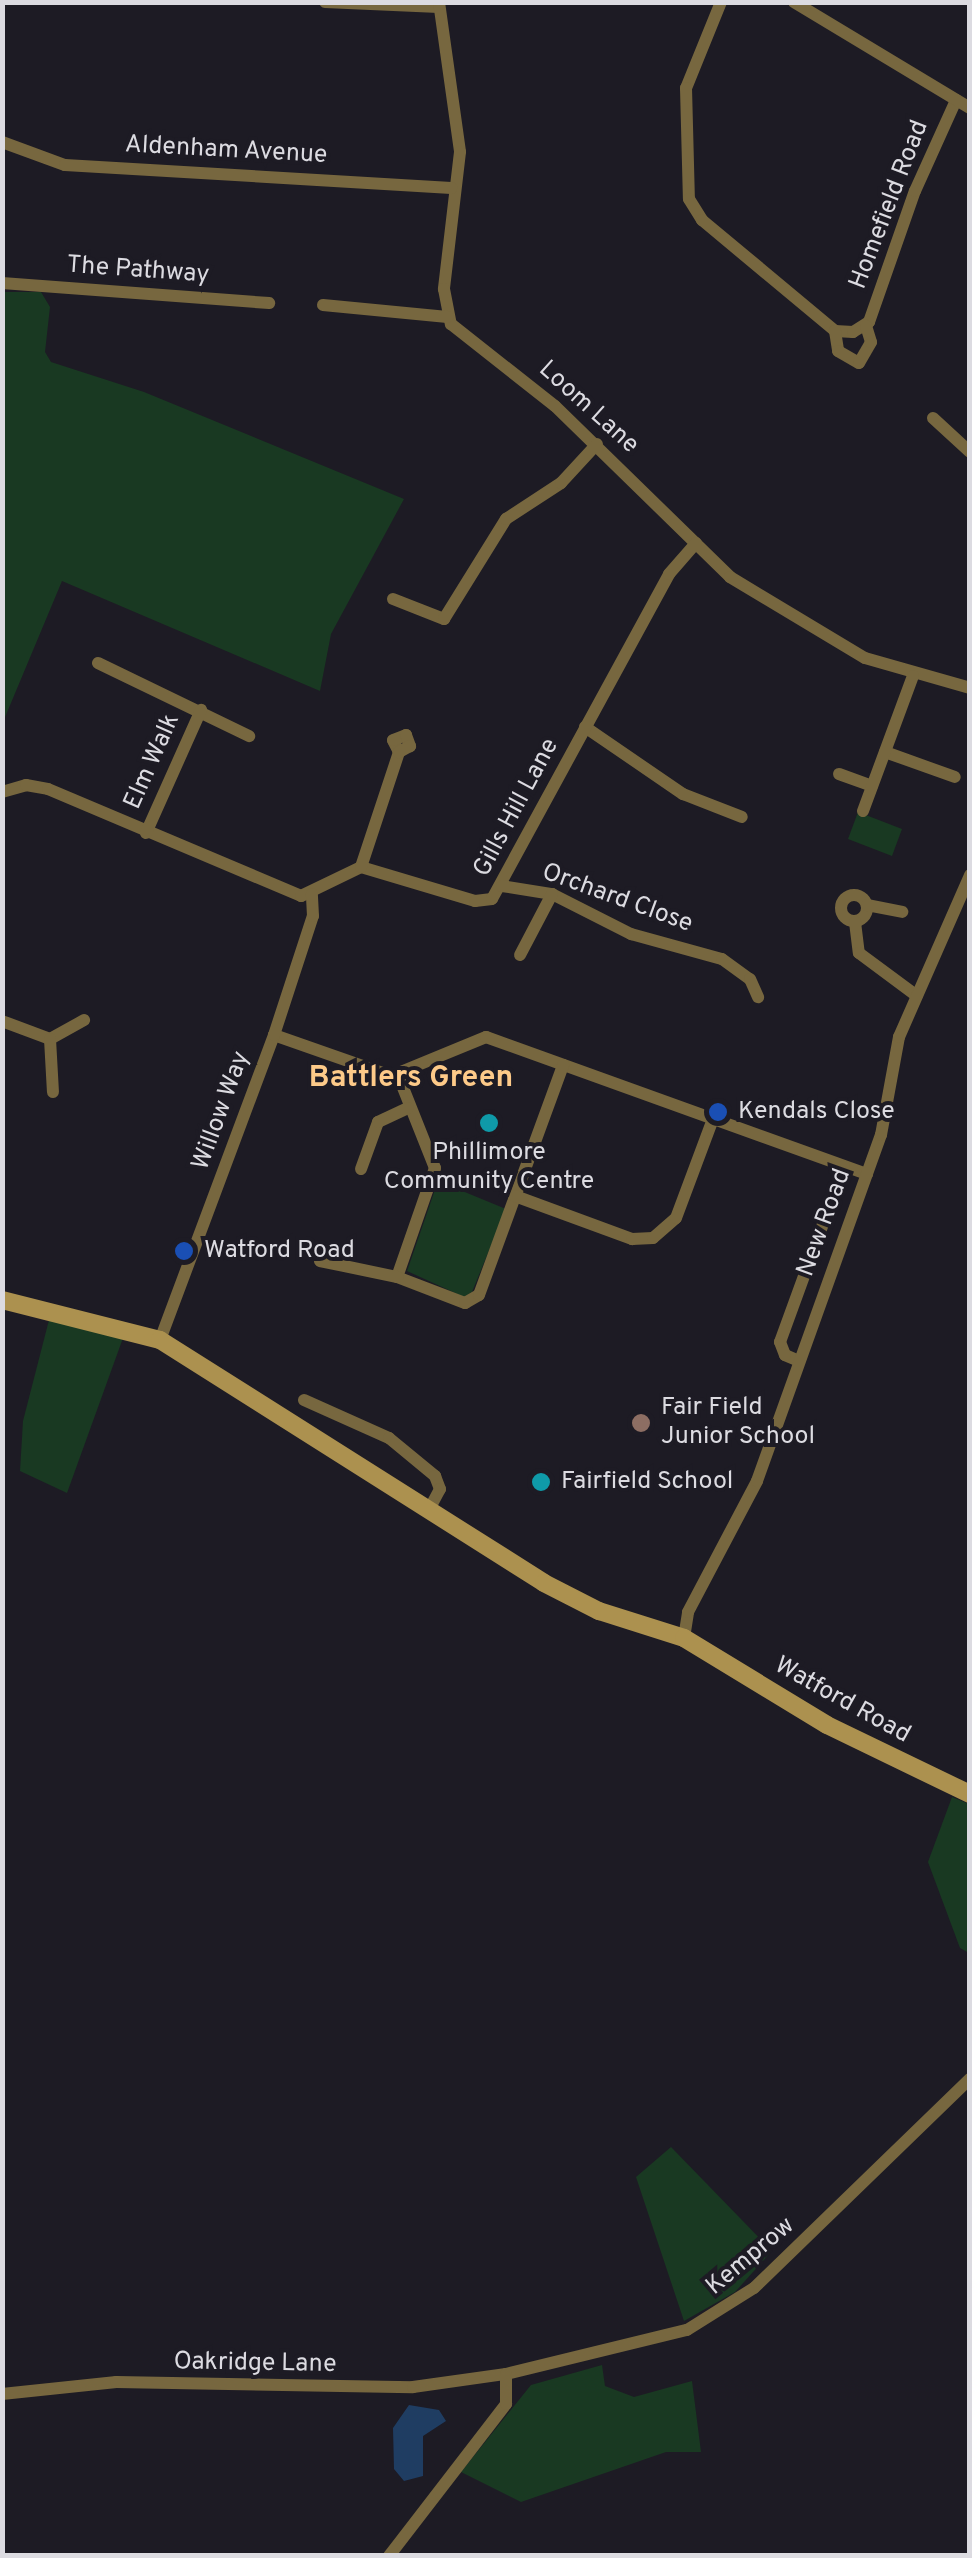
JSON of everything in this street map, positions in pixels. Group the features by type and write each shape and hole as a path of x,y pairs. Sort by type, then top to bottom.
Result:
{"main road":[{"name":"Watford Road","path":"2,1300 160,1340 544,1583 599,1611 684,1638 827,1725 970,1794"}],"street":[{"path":"323,305 447,317 451,188 458,129 439,5 325,2"},
{"name":"Homefield Road","path":"720,2 686,88 688,199 702,220 836,331 838,351 859,363 871,342 866,326 956,100"},
{"path":"794,2 970,108"},
{"name":"Aldenham Avenue","path":"2,142 65,165 451,188"},
{"name":"The Pathway","path":"2,283 269,303"},
{"name":"Loom Lane","path":"447,317 597,444 696,544 745,586 865,658 913,676 970,688"},
{"name":"Homefield Road","path":"836,331 866,326"},
{"path":"934,418 970,452"},
{"path":"393,600 444,620 506,518 561,482 597,444"},
{"name":"Gills Hill Lane","path":"361,866 475,901 492,899 668,574 696,544"},
{"name":"Elm Walk","path":"98,663 248,736"},
{"path":"863,812 913,676"},
{"name":"Elm Walk","path":"146,833 200,710"},
{"path":"585,728 683,794 742,818"},
{"path":"2,792 38,786 287,893 312,894 340,872 361,866 398,752"},
{"path":"885,752 956,778"},
{"path":"839,774 872,786"},
{"name":"New Road","path":"684,1638 688,1612 757,1481 867,1174 885,1117 894,1054 970,875"},
{"name":"Orchard Close","path":"502,886 552,894 631,934 722,959 750,979 758,997"},
{"name":"Willow Way","path":"160,1340 274,1035 313,916 312,894"},
{"path":"520,955 552,894"},
{"path":"854,922 841,914 842,901 857,895 867,905 902,912"},
{"path":"867,905 854,922 859,953 917,996"},
{"path":"2,1022 50,1039 84,1020"},
{"path":"274,1035 398,1075 486,1037 867,1174"},
{"path":"50,1039 53,1092"},
{"path":"320,1261 397,1277 465,1303 476,1300 563,1064"},
{"path":"397,1277 435,1168 398,1075"},
{"path":"361,1169 378,1122 408,1108"},
{"path":"515,1196 632,1238 653,1238 676,1218 713,1118"},
{"name":"New Road","path":"799,1361 785,1355 780,1342 844,1166"},
{"path":"304,1400 389,1438 435,1476 440,1489 430,1508"},
{"name":"Kemprow","path":"506,2374 631,2348 719,2313 822,2226 970,2079"},
{"path":"389,2556 506,2404 506,2374"},
{"name":"Oakridge Lane","path":"2,2394 116,2382 380,2389 506,2374"}],"green space":[{"path":"5,292 41,292 50,307 45,352 51,362 144,392 404,499 331,634 320,691 62,581 3,722"},
{"path":"858,812 902,829 892,856 848,839"},
{"path":"438,1181 506,1209 472,1292 464,1297 407,1271"},
{"path":"49,1320 123,1338 67,1493 20,1471 23,1421"},
{"path":"952,1797 969,1804 969,1953 960,1948 928,1862"},
{"path":"671,2147 772,2251 735,2292 684,2321 636,2177"},
{"path":"602,2365 605,2386 634,2397 692,2381 701,2452 666,2452 521,2502 461,2472 531,2385"}],"water":[{"path":"409,2405 439,2410 446,2421 423,2436 423,2476 404,2481 394,2469 393,2428"}],"place":[{"name":"Kendals Close","path":"718,1112"},
{"name":"Phillimore Community Centre","path":"489,1123"},
{"name":"Watford Road","path":"184,1251"},
{"name":"Fair Field Junior School","path":"641,1423"},
{"name":"Fairfield School","path":"541,1482"}],"district":[{"name":"Battlers Green","path":"411,1079"}]}
